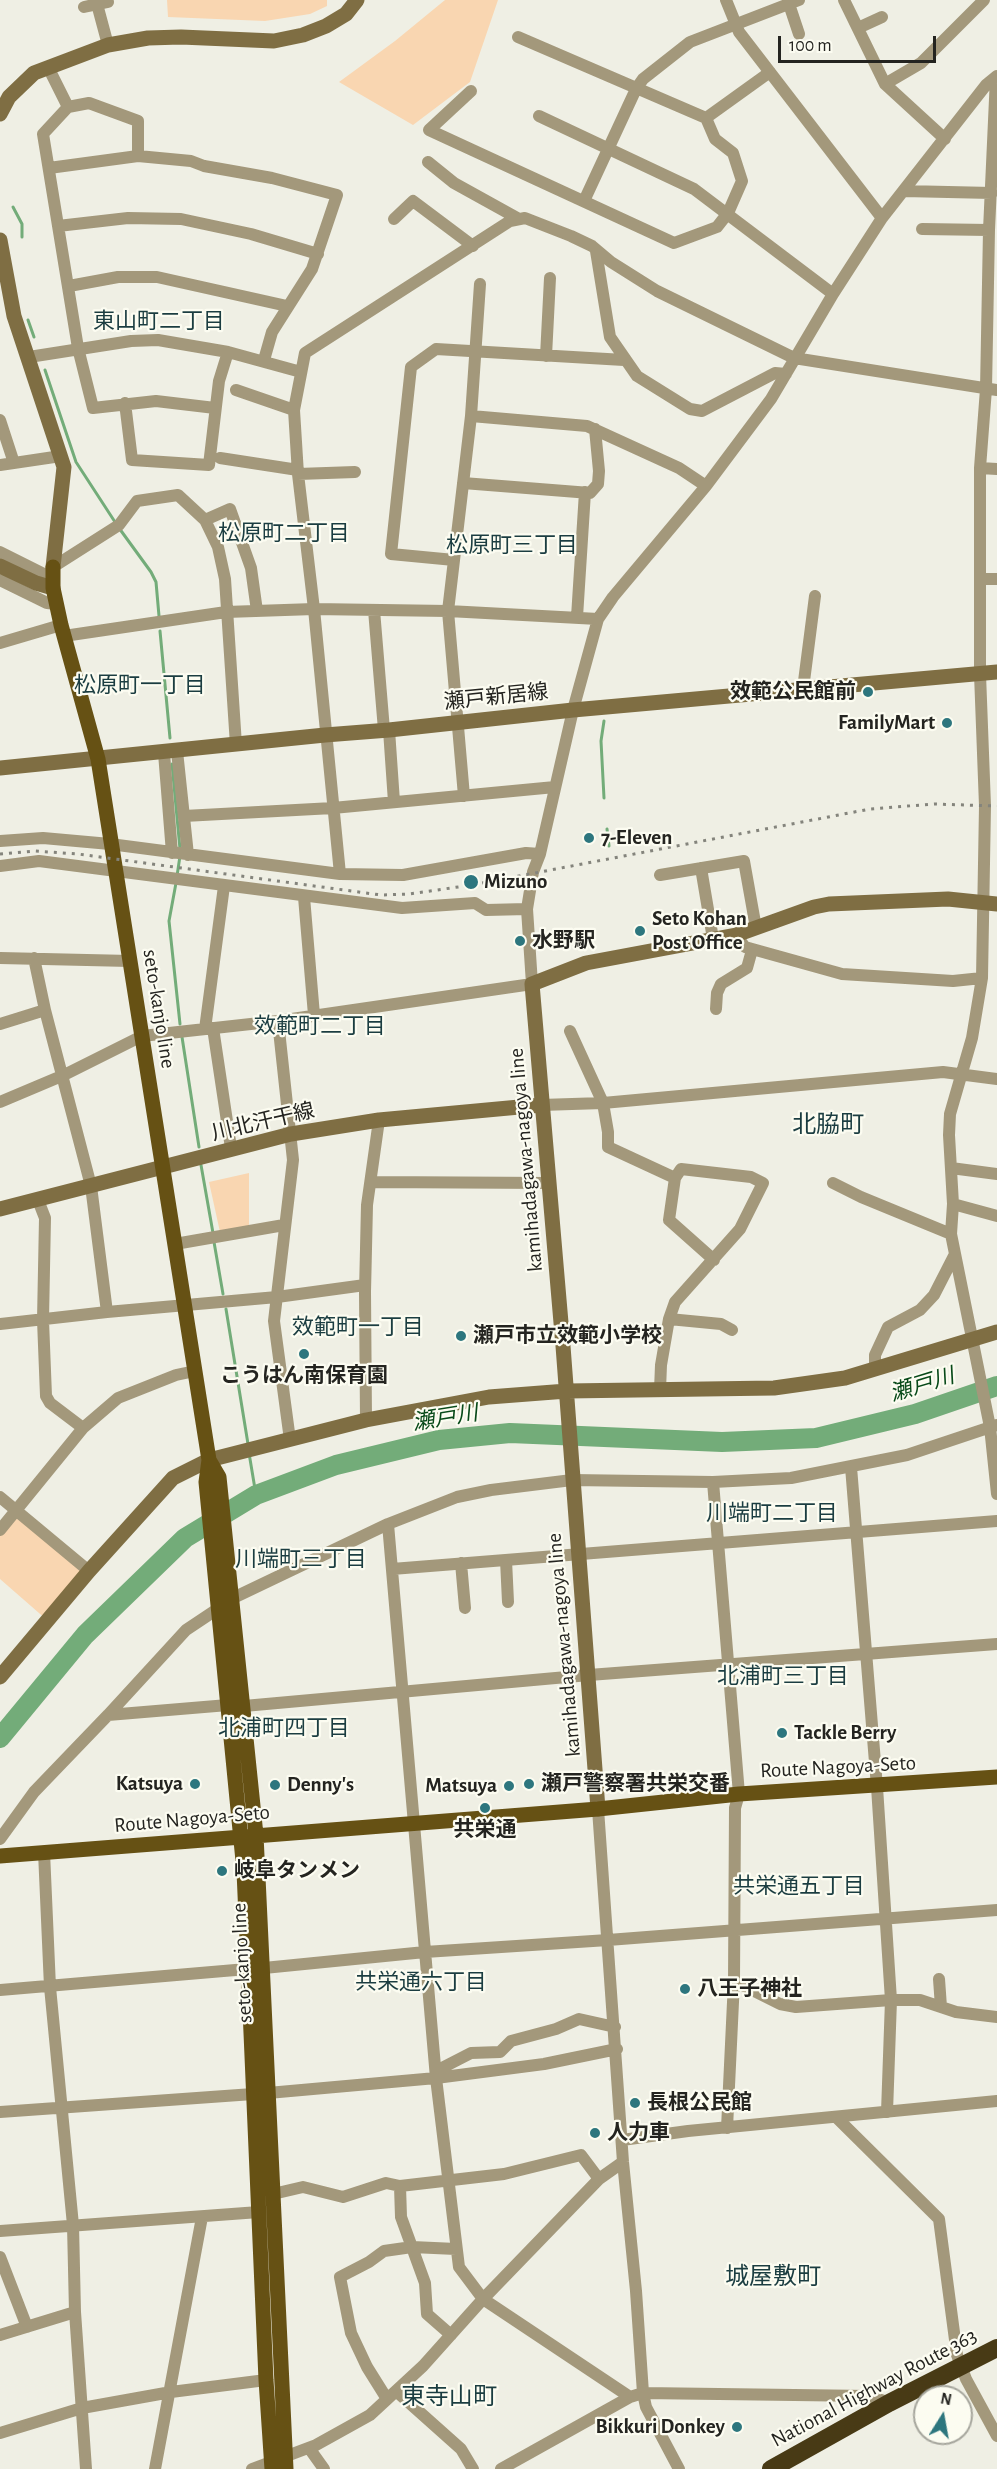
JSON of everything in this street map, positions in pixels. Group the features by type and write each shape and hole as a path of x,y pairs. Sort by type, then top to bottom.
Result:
{"highway":[{"name":"National Highway Route 363","path":"771,2469 890,2403 997,2348"}],"main road":[{"name":"seto-kanjo line","path":"54,584 62,631 98,759 209,1460 206,1482 244,1706 249,1836 248,1969 260,2094 273,2194 279,2465"},
{"name":"seto-kanjo line","path":"225,1604 228,1705 249,1836 264,1968 259,2212 266,2380 279,2465"},
{"name":"Route Nagoya-Seto","path":"0,1856 598,1809 739,1794 997,1778"}],"street":[{"path":"0,114 9,98 34,74 108,45 148,38 274,40 303,35 326,26 346,14 357,0"},
{"path":"726,0 735,25 882,218"},
{"path":"844,0 885,84 945,139"},
{"path":"885,84 921,63 984,0"},
{"path":"584,201 636,89 643,79 690,42 794,2 799,34"},
{"path":"96,5 108,45"},
{"path":"858,28 882,16"},
{"path":"471,91 429,130 674,243 717,227 728,213 742,181 733,153 716,139 706,118 518,37"},
{"path":"48,67 68,106"},
{"path":"706,118 770,72"},
{"path":"532,984 527,909 534,867 540,854 573,710 598,619 613,597 706,486 771,399 833,294 882,218 986,85 997,77"},
{"path":"997,77 992,236 992,390 980,468 980,674 991,904 972,1038 950,1114 953,1204 951,1234 972,1340 992,1424 997,1494"},
{"path":"138,156 138,121 89,103 68,106 42,134 78,348 93,408 156,401 215,408"},
{"path":"539,116 694,189 833,294"},
{"path":"49,168 138,156 191,160 204,166 272,178 337,195 312,268 272,332 264,360"},
{"path":"428,162 454,183 519,219"},
{"path":"904,191 994,186"},
{"path":"394,219 413,201 473,246"},
{"path":"58,226 128,218 181,219 251,234 318,254"},
{"path":"340,874 298,472 294,410 305,353 510,220 525,218 592,246 596,251 657,291 794,358 992,390"},
{"path":"922,229 992,236"},
{"path":"0,240 4,295 29,357 64,466 54,584 46,603 0,580"},
{"path":"596,251 610,337 624,360 638,376 690,409 702,411 775,373 786,374"},
{"path":"69,286 118,277 157,277 287,306"},
{"path":"546,356 550,278"},
{"path":"464,795 448,610 471,416 480,284"},
{"path":"29,357 78,348 158,340 264,360 300,372"},
{"path":"453,560 391,554 411,367 436,349 624,360"},
{"path":"125,403 132,460 209,465 219,381 228,352"},
{"path":"236,390 294,410"},
{"path":"471,416 586,426 679,468 706,486"},
{"path":"0,420 14,463"},
{"path":"463,483 590,493 598,484 595,429"},
{"path":"0,465 61,456"},
{"path":"220,458 298,472 356,472"},
{"path":"980,468 997,468"},
{"path":"577,617 585,492"},
{"path":"0,566 36,583 54,584 116,527 137,501 178,495 205,520 218,547 225,579 236,745"},
{"path":"205,520 230,509 251,568 256,611"},
{"path":"0,552 54,584"},
{"path":"981,579 997,579"},
{"path":"803,689 815,596"},
{"path":"0,643 62,631 226,612 314,609 448,610 598,619"},
{"path":"374,610 394,802"},
{"name":"瀬戸新居線","path":"0,768 573,710 997,672"},
{"path":"170,752 184,816 180,854"},
{"path":"170,752 180,854"},
{"path":"184,816 333,808 555,787"},
{"path":"0,841 44,838 110,844 340,874 403,875 526,853 540,854"},
{"path":"0,866 39,861 402,908 475,903 486,910 527,909"},
{"path":"660,875 744,861 756,928"},
{"path":"701,868 713,939"},
{"path":"224,886 209,1028 231,1148"},
{"path":"304,897 314,1015"},
{"path":"0,1102 63,1075 142,1036 278,1021 532,984 586,963 736,935 814,907 829,904 948,899 991,904"},
{"path":"736,935 745,947 752,950 842,974 953,981 982,978"},
{"path":"716,1008 717,993 721,984 747,968 752,950"},
{"path":"0,958 130,961"},
{"path":"34,958 45,1010 91,1186 107,1312"},
{"name":"kamihadagawa-nagoya line","path":"532,984 567,1391 598,1809"},
{"path":"0,1024 45,1010"},
{"path":"278,1021 293,1160 274,1321 290,1440"},
{"path":"570,1031 603,1103 608,1148 675,1178"},
{"path":"541,1105 603,1103 943,1072 997,1079"},
{"name":"川北汗干線","path":"0,1209 291,1134 379,1120 541,1105"},
{"path":"366,1420 367,1205 379,1120"},
{"path":"951,1168 997,1174"},
{"path":"660,1390 661,1365 669,1319 675,1302 714,1260 740,1229 763,1183 751,1178 681,1169 675,1178 669,1220 714,1260"},
{"path":"372,1182 549,1183"},
{"path":"833,1183 951,1234"},
{"path":"38,1200 45,1218 43,1320 46,1396 50,1403 83,1428"},
{"path":"953,1204 997,1216"},
{"path":"175,1244 284,1225"},
{"path":"875,1369 875,1355 888,1327 920,1310 934,1295 956,1254"},
{"path":"0,1324 277,1297 365,1285"},
{"path":"669,1319 721,1323 732,1330"},
{"path":"0,1677 89,1570 173,1478 209,1460 366,1420 457,1401 567,1391 774,1388 845,1378 997,1332"},
{"path":"0,1530 83,1428 118,1398 176,1375 195,1371"},
{"path":"0,1839 34,1792 186,1630 225,1604 388,1524 457,1497 491,1490 572,1480 713,1482 791,1478 907,1455 992,1424"},
{"path":"851,1467 877,1787 891,2000 887,2112"},
{"path":"713,1482 739,1794 735,1808 734,1981 727,2128"},
{"path":"0,1497 89,1570"},
{"path":"392,1569 997,1521"},
{"path":"388,1524 436,2075 447,2182 459,2267 483,2299 636,2395 646,2407 679,2469"},
{"path":"506,1560 508,1602"},
{"path":"461,1563 465,1608"},
{"path":"108,1715 228,1705 244,1706 589,1675 997,1644"},
{"path":"598,1809 623,2162 636,2291 636,2395"},
{"path":"44,1852 50,1987 73,2225 75,2312 86,2469"},
{"path":"264,1968 425,1952 997,1910"},
{"path":"0,1990 248,1969"},
{"path":"939,1979 941,2007"},
{"path":"734,1981 780,2004 796,2007 920,2000 956,2012 997,2017"},
{"path":"436,2075 471,2054 500,2052 511,2041 556,2030 579,2019 615,2027"},
{"path":"0,2112 260,2094 544,2064 616,2049"},
{"path":"622,2140 688,2131 997,2101"},
{"path":"836,2117 939,2219 954,2337 962,2367 997,2436"},
{"path":"273,2194 303,2187 343,2197 386,2183 400,2186 504,2174 581,2154 598,2179"},
{"path":"252,2469 279,2465 370,2415 451,2335 598,2179 623,2162"},
{"path":"400,2186 401,2217 425,2283 427,2314 451,2335"},
{"path":"0,2231 259,2212"},
{"path":"155,2469 202,2217"},
{"path":"456,2249 412,2247 384,2251 369,2262 340,2277 351,2333 367,2367 392,2395 461,2449 473,2469"},
{"path":"0,2257 27,2327"},
{"path":"0,2335 75,2312"},
{"path":"0,2433 82,2408 171,2392 266,2380"},
{"path":"501,2469 636,2395 870,2396 890,2403"},
{"path":"309,2448 324,2469"}],"shaded area":[{"path":"167,0 327,0 327,6 310,14 265,21 168,17"},
{"path":"445,0 498,0 470,82 413,125 339,82 395,41"},
{"path":"249,1173 249,1227 220,1232 209,1182"},
{"path":"17,1515 85,1572 47,1620 0,1579 0,1536"}],"waterway":[{"path":"13,207 22,224 22,237"},
{"path":"28,320 34,337"},
{"path":"45,370 76,462 115,522"},
{"path":"119,528 156,582 159,616"},
{"path":"160,631 170,738"},
{"path":"604,721 601,741 604,798"},
{"path":"172,764 180,849"},
{"path":"607,829 609,846"},
{"path":"177,876 180,856"},
{"path":"176,883 169,921 180,1024"},
{"path":"182,1037 199,1147"},
{"path":"201,1165 213,1233"},
{"path":"214,1242 223,1294"},
{"path":"226,1309 248,1444"},
{"name":"瀬戸川","path":"0,1738 85,1635 185,1538 256,1495 336,1465 439,1440 510,1433 722,1442 816,1438 915,1414 997,1386"},
{"path":"249,1453 256,1495"}],"railway":[{"path":"0,854 35,851 78,854 381,895 409,894 472,885 870,809 934,804 997,806"}],"place":[{"name":"效範公民館前","path":"868,692"},
{"name":"FamilyMart","path":"947,723"},
{"name":"7-Eleven","path":"589,838"},
{"name":"Mizuno","path":"471,882"},
{"name":"Seto Kohan Post Office","path":"640,931"},
{"name":"水野駅","path":"520,941"},
{"name":"瀬戸市立效範小学校","path":"461,1336"},
{"name":"こうはん南保育園","path":"304,1354"},
{"name":"Tackle Berry","path":"782,1733"},
{"name":"Katsuya","path":"195,1784"},
{"name":"瀬戸警察署共栄交番","path":"529,1784"},
{"name":"Denny's","path":"275,1785"},
{"name":"Matsuya","path":"509,1786"},
{"name":"共栄通","path":"485,1808"},
{"name":"岐阜タンメン","path":"222,1871"},
{"name":"八王子神社","path":"685,1989"},
{"name":"長根公民館","path":"635,2103"},
{"name":"人力車","path":"595,2133"},
{"name":"Bikkuri Donkey","path":"737,2427"}],"district":[{"name":"東山町二丁目","path":"159,321"},
{"name":"松原町二丁目","path":"284,533"},
{"name":"松原町三丁目","path":"512,545"},
{"name":"松原町一丁目","path":"140,685"},
{"name":"效範町二丁目","path":"320,1026"},
{"name":"北脇町","path":"828,1125"},
{"name":"效範町一丁目","path":"358,1327"},
{"name":"川端町二丁目","path":"772,1513"},
{"name":"川端町三丁目","path":"301,1559"},
{"name":"北浦町三丁目","path":"783,1676"},
{"name":"北浦町四丁目","path":"284,1728"},
{"name":"共栄通五丁目","path":"799,1886"},
{"name":"共栄通六丁目","path":"421,1982"},
{"name":"城屋敷町","path":"773,2277"},
{"name":"東寺山町","path":"449,2397"}]}
